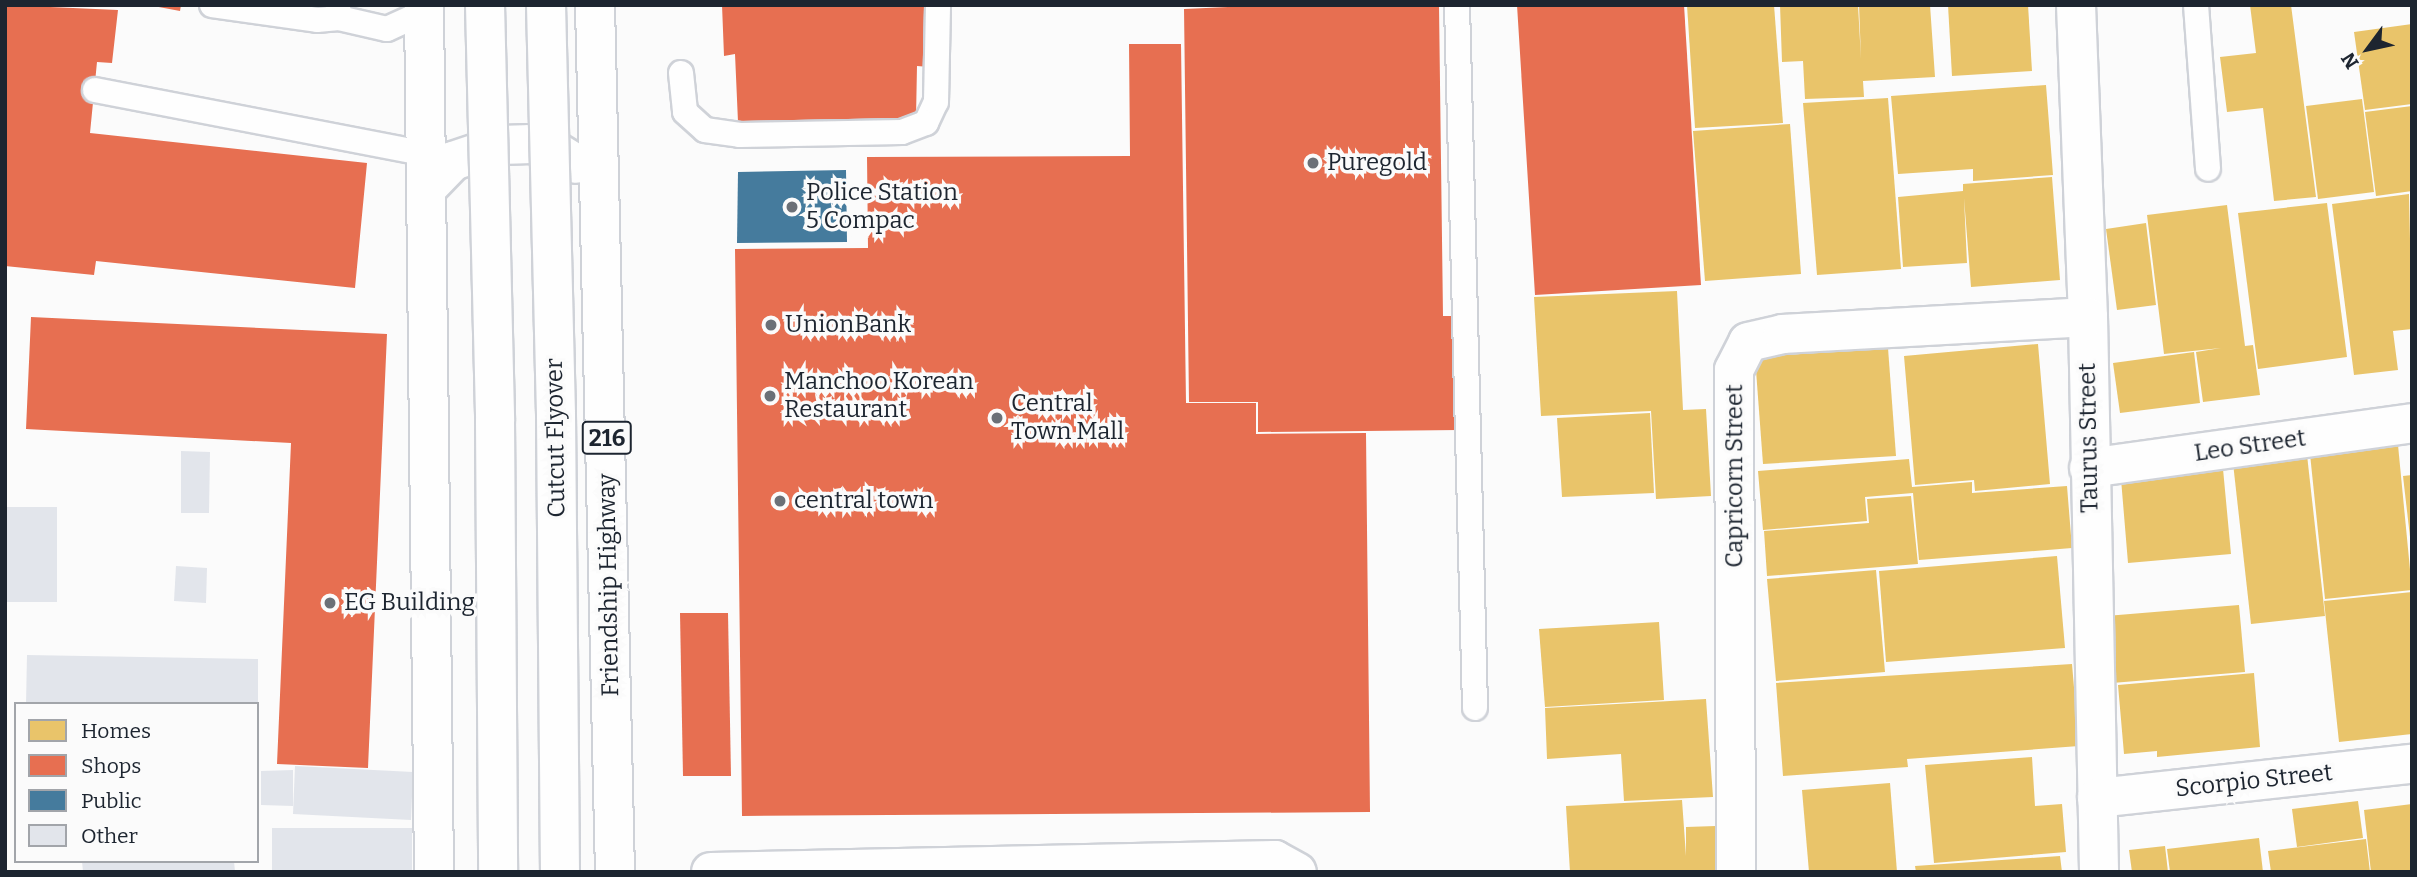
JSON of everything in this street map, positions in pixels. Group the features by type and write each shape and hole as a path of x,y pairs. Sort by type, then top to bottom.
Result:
{"main road":[{"path":"485,5 495,421 498,872"},
{"name":"Cutcut Flyover","path":"546,5 556,415 560,872"},
{"name":"Friendship Highway","path":"595,5 597,186 610,522 615,872"},
{"name":"Taurus Street","path":"2076,5 2088,317 2099,872"},
{"path":"424,9 434,872"},
{"path":"427,172 501,145 531,144 573,161 597,186"},
{"name":"Capricorn Street","path":"1736,872 1734,370 1748,342 1783,334 2088,317"},
{"name":"Leo Street","path":"2089,468 2412,422"},
{"name":"Scorpio Street","path":"2097,798 2412,764"},
{"path":"711,872 1275,860 1297,872"}],"lane":[{"path":"212,5 317,20 338,12 387,29 424,9"},
{"path":"681,73 685,112 705,130 740,135 902,132 926,123 936,103 938,5"},
{"path":"1457,5 1475,708"},
{"path":"2196,5 2208,169"},
{"path":"95,90 427,172"}],"building: Homes":[{"path":"1687,5 1774,5 1783,123 1695,128"},
{"path":"1780,5 1858,5 1861,59 1859,5 1930,5 1935,77 1863,81 1864,97 1805,99 1803,61 1782,62"},
{"path":"1948,5 2028,5 2032,71 1952,76"},
{"path":"2250,5 2291,5 2316,197 2274,201 2263,108 2227,112 2220,57 2256,53"},
{"path":"2412,24 2412,104 2365,110 2354,32"},
{"path":"2046,85 2053,175 1973,181 1973,169 1898,174 1891,96"},
{"path":"1888,98 1901,269 1817,275 1803,103"},
{"path":"2362,99 2374,192 2318,199 2306,106"},
{"path":"2412,106 2412,191 2376,196 2365,112"},
{"path":"1790,124 1801,274 1705,281 1693,131"},
{"path":"2052,177 2060,280 1971,287 1964,198 1967,263 1903,267 1898,197 1963,191 1963,184"},
{"path":"2409,194 2412,329 2393,331 2398,370 2354,375 2332,204"},
{"path":"2327,203 2347,357 2258,369 2238,213"},
{"path":"2227,205 2245,346 2253,345 2260,395 2203,402 2196,352 2221,348 2164,354 2147,215"},
{"path":"2146,223 2156,305 2117,310 2106,229"},
{"path":"1677,291 1683,410 1706,409 1711,496 1656,499 1651,411 1541,416 1534,297"},
{"path":"2038,344 2050,484 1975,491 1974,480 1915,485 1904,356"},
{"path":"1888,348 1896,456 1763,464 1755,357"},
{"path":"2194,352 2200,403 2120,413 2113,363"},
{"path":"1650,413 1654,493 1562,497 1557,418"},
{"path":"2398,445 2412,590 2325,599 2310,454"},
{"path":"2307,455 2325,616 2251,624 2233,463"},
{"path":"1909,459 1912,487 1972,482 1972,493 2067,486 2072,548 1919,560 1913,493 1865,497 1867,521 1763,530 1758,471"},
{"path":"2223,469 2231,554 2128,563 2121,479"},
{"path":"2412,475 2412,537 2410,537 2403,476"},
{"path":"1911,496 1918,564 1767,576 1764,531 1869,523 1867,499"},
{"path":"2057,556 2065,648 1886,662 1879,571"},
{"path":"1876,570 1885,672 1776,681 1767,579"},
{"path":"2412,592 2412,734 2339,742 2324,601"},
{"path":"2239,605 2245,672 2112,683 2106,616"},
{"path":"1659,622 1664,700 1545,707 1539,629"},
{"path":"2072,664 2079,746 1907,759 1908,767 1783,776 1776,683"},
{"path":"2254,673 2260,747 2157,757 2157,751 2124,754 2118,685"},
{"path":"1706,699 1713,797 1624,801 1621,754 1547,759 1545,708"},
{"path":"2032,757 2035,806 2062,804 2066,852 1934,863 1925,765"},
{"path":"1890,783 1897,872 1809,872 1802,790"},
{"path":"1682,800 1686,856 1686,827 1716,826 1719,872 1570,872 1566,806"},
{"path":"2358,801 2363,838 2297,847 2292,809"},
{"path":"2412,804 2412,872 2371,872 2364,810"},
{"path":"2259,838 2263,872 2170,872 2167,849"},
{"path":"2366,839 2370,872 2271,872 2268,851"},
{"path":"2165,846 2168,872 2132,872 2129,850"},
{"path":"2060,856 2062,872 1916,872 1915,866"}],"building: Shops":[{"path":"5,5 118,10 112,63 97,62 90,133 367,163 355,288 96,261 94,275 5,266"},
{"path":"148,5 181,5 180,11"},
{"path":"722,5 930,5 930,67 917,66 916,118 738,122 735,54 724,56"},
{"name":"Puregold","path":"1272,5 1439,5 1443,316 1457,316 1459,430 1258,432 1258,402 1189,402 1184,9"},
{"path":"1517,5 1684,5 1701,285 1535,295"},
{"name":"Central Town Mall","path":"1129,44 1181,44 1186,403 1256,403 1256,434 1366,433 1370,812 742,816 735,249 868,248 867,157 1130,156"},
{"name":"EG Building","path":"31,317 387,334 368,768 277,764 291,443 26,429"},
{"path":"680,613 728,613 731,776 683,776"}],"building: Public":[{"name":"Police Station 5 Compac","path":"846,170 847,242 737,243 738,172"}],"building: Other":[{"path":"181,451 210,452 209,513 181,513"},
{"path":"5,507 57,507 57,602 5,602"},
{"path":"176,566 207,568 206,603 174,601"},
{"path":"27,655 258,659 258,702 26,702"},
{"path":"295,766 413,772 411,820 293,814"},
{"path":"293,770 293,806 261,805 261,771"},
{"path":"272,828 412,828 412,872 272,872"},
{"path":"82,863 234,863 235,872 83,872"}],"place":[{"name":"Puregold","path":"1313,163"},
{"name":"Police Station 5 Compac","path":"792,207"},
{"name":"UnionBank","path":"771,325"},
{"name":"Manchoo Korean Restaurant","path":"770,396"},
{"name":"Central Town Mall","path":"997,418"},
{"name":"central town","path":"780,501"},
{"name":"EG Building","path":"330,603"}]}
